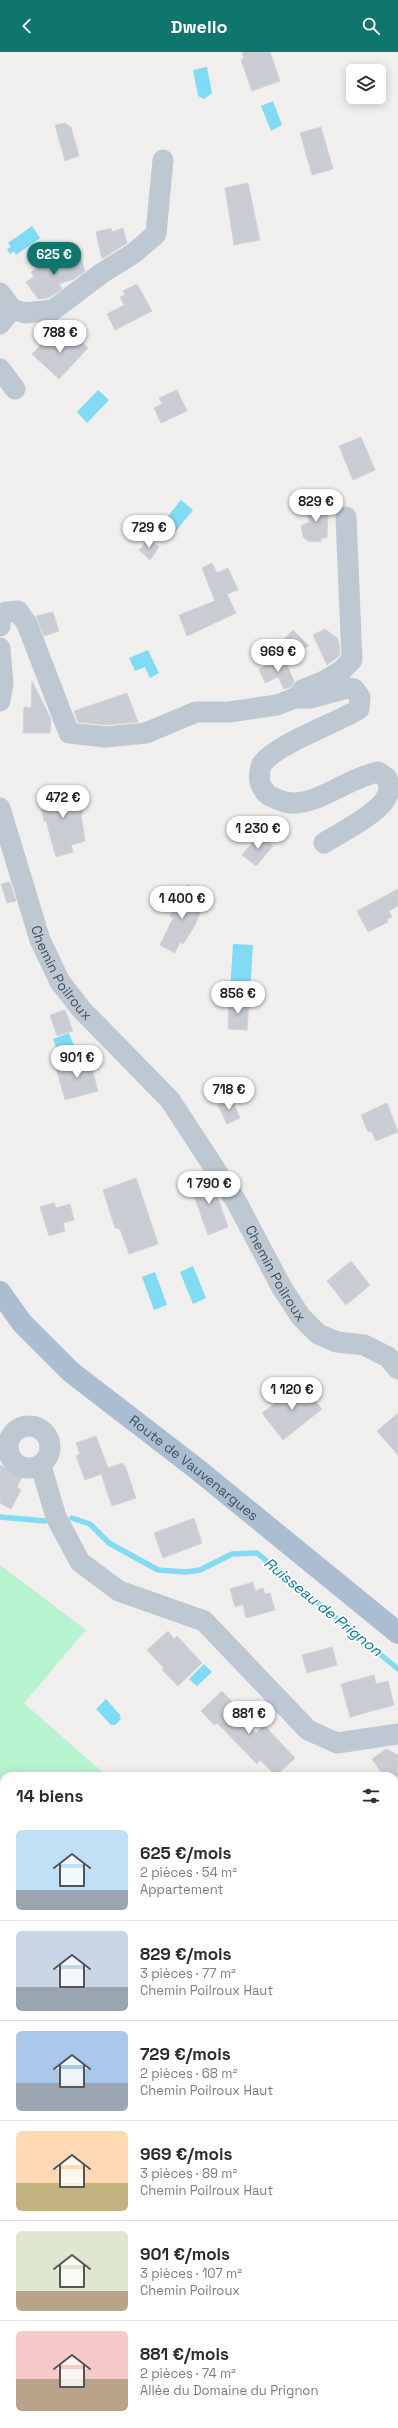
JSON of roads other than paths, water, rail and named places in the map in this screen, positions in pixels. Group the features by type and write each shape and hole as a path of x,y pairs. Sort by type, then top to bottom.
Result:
{"main road":[{"name":"Route de Vauvenargues","path":"0,1292 22,1324 71,1372 197,1469 398,1633"}],"street":[{"path":"4,309 25,313 53,310 102,273 134,253 156,234 163,160"},
{"path":"0,369 15,388"},
{"path":"295,698 303,688 322,682 341,671 352,660 346,517"},
{"path":"0,626 1,617 6,612 18,611 26,624 69,733 106,737 146,733 196,712 243,710 277,705 295,698 310,698 347,688 357,691 361,703 359,709 321,727 271,756 263,764 259,772 261,784 268,795 286,804 297,803 317,796 362,775 378,772 387,778 390,787 387,797 376,809 324,843"},
{"path":"0,648 3,684 0,701"},
{"name":"Chemin Poilroux","path":"0,808 40,940 60,982 82,1010 170,1100 236,1200 282,1288 301,1317 318,1334 337,1342 364,1345 388,1357 398,1369"},
{"path":"35,1426 45,1432 49,1440 49,1456 41,1466 31,1469 15,1463 4,1445 14,1432 24,1427 35,1426"},
{"path":"41,1466 56,1517 80,1562 118,1591 204,1621 308,1730 337,1743 398,1734"}],"water":[{"path":"207,67 212,93 204,99 198,96 193,70"},
{"path":"273,101 282,125 271,131 261,106"},
{"path":"32,226 40,238 16,255 14,251 10,254 7,249 11,247 8,243"},
{"path":"98,390 109,400 87,423 77,412"},
{"path":"181,500 193,510 172,536 160,526"},
{"path":"148,650 159,673 150,678 145,667 135,671 129,658"},
{"path":"233,944 253,945 250,992 230,992"},
{"path":"69,1033 76,1050 59,1056 53,1039"},
{"path":"193,1266 206,1298 193,1304 180,1272"},
{"path":"155,1272 167,1305 154,1310 142,1277"},
{"path":"204,1664 212,1672 197,1686 189,1679"},
{"path":"106,1699 121,1716 119,1717 121,1719 115,1725 111,1725 96,1709"}],"waterway":[{"name":"Ruisseau de Prignon","path":"0,1517 45,1521"},
{"name":"Ruisseau de Prignon","path":"72,1518 90,1524 109,1543 158,1570 186,1572 200,1570 232,1554 257,1553 398,1669"}]}
